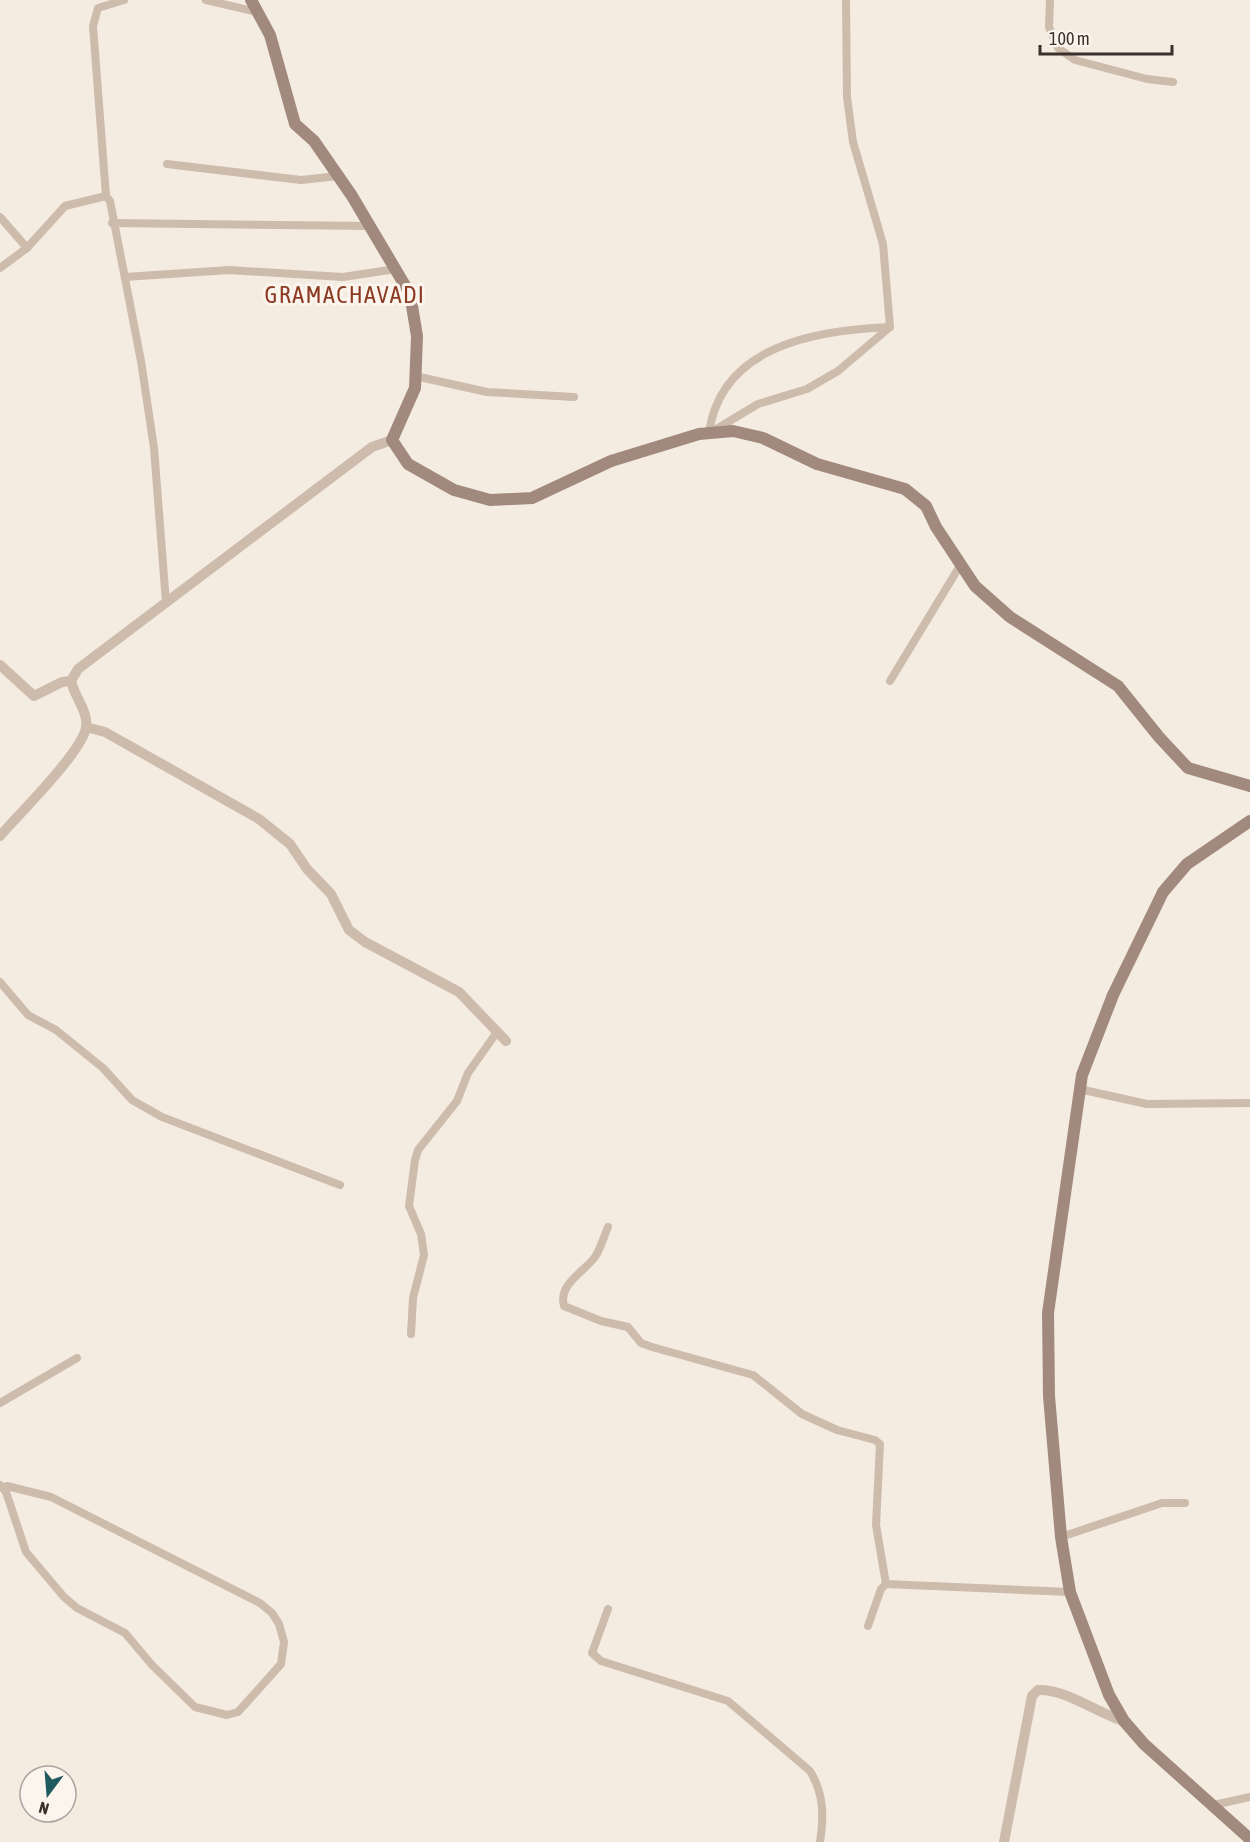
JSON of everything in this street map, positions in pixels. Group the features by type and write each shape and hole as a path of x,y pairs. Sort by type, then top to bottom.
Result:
{"main road":[{"path":"251,0 270,35 295,124 315,141 371,226 410,294 417,336 415,388 392,440 408,464 454,490 490,500 532,498 611,461 709,433 734,431 764,438 817,464 905,489 926,506 936,527 975,586 1010,617 1118,686 1188,768 1250,786"},
{"path":"1250,821 1187,864 1163,892 1113,995 1082,1075 1079,1089 1048,1313 1049,1396 1061,1537 1070,1592 1109,1695 1124,1721 1144,1744 1250,1839"}],"street":[{"path":"124,0 98,8 93,26 106,196 110,201 112,223 125,277 154,448 166,603"},
{"path":"206,0 257,12"},
{"path":"223,4 232,0"},
{"path":"846,0 847,97 853,142 883,244 890,327"},
{"path":"1050,0 1049,27 1058,48 1075,60 1147,79 1173,82"},
{"path":"167,164 301,180 338,176"},
{"path":"0,268 27,248 64,206 106,196"},
{"path":"0,217 27,248"},
{"path":"112,223 371,226"},
{"path":"125,277 229,270 343,277 396,269"},
{"path":"709,433 758,404 807,389 838,371 890,327"},
{"path":"709,433 712,415 725,389 768,350 803,339 851,329 890,327"},
{"path":"415,376 487,392 574,397"},
{"path":"0,836 78,746 86,727 84,710 74,696 71,681 78,669 372,447 392,440"},
{"path":"890,681 961,564"},
{"path":"0,665 34,696 62,682 71,681"},
{"path":"86,727 105,732 259,819 290,844 307,869 331,894 349,930 366,942 459,993 506,1041"},
{"path":"0,982 28,1015 56,1030 95,1062 132,1100 162,1117 340,1185"},
{"path":"411,1334 413,1298 424,1255 421,1234 409,1206 415,1160 418,1150 457,1101 468,1073 497,1032"},
{"path":"1079,1089 1147,1104 1250,1103"},
{"path":"608,1227 596,1255 570,1282 563,1293 564,1306 601,1321 628,1327 641,1343 753,1375 801,1414 837,1430 875,1440 880,1444 876,1525 886,1584"},
{"path":"0,1403 77,1358"},
{"path":"7,1486 51,1497 260,1603 272,1613 279,1624 284,1642 281,1664 238,1712 227,1715 195,1707 152,1665 125,1633 77,1608 64,1597 26,1552 3,1489 7,1486"},
{"path":"1061,1537 1162,1503 1185,1503"},
{"path":"868,1626 881,1589 886,1584 1070,1592"},
{"path":"608,1609 592,1653 601,1661 729,1701 810,1771 817,1782 824,1814 820,1842"},
{"path":"1004,1842 1032,1696 1038,1690 1055,1691 1104,1715 1124,1721"},
{"path":"1214,1805 1250,1797"}],"district":[{"name":"GRAMACHAVADI","path":"345,295"}]}
